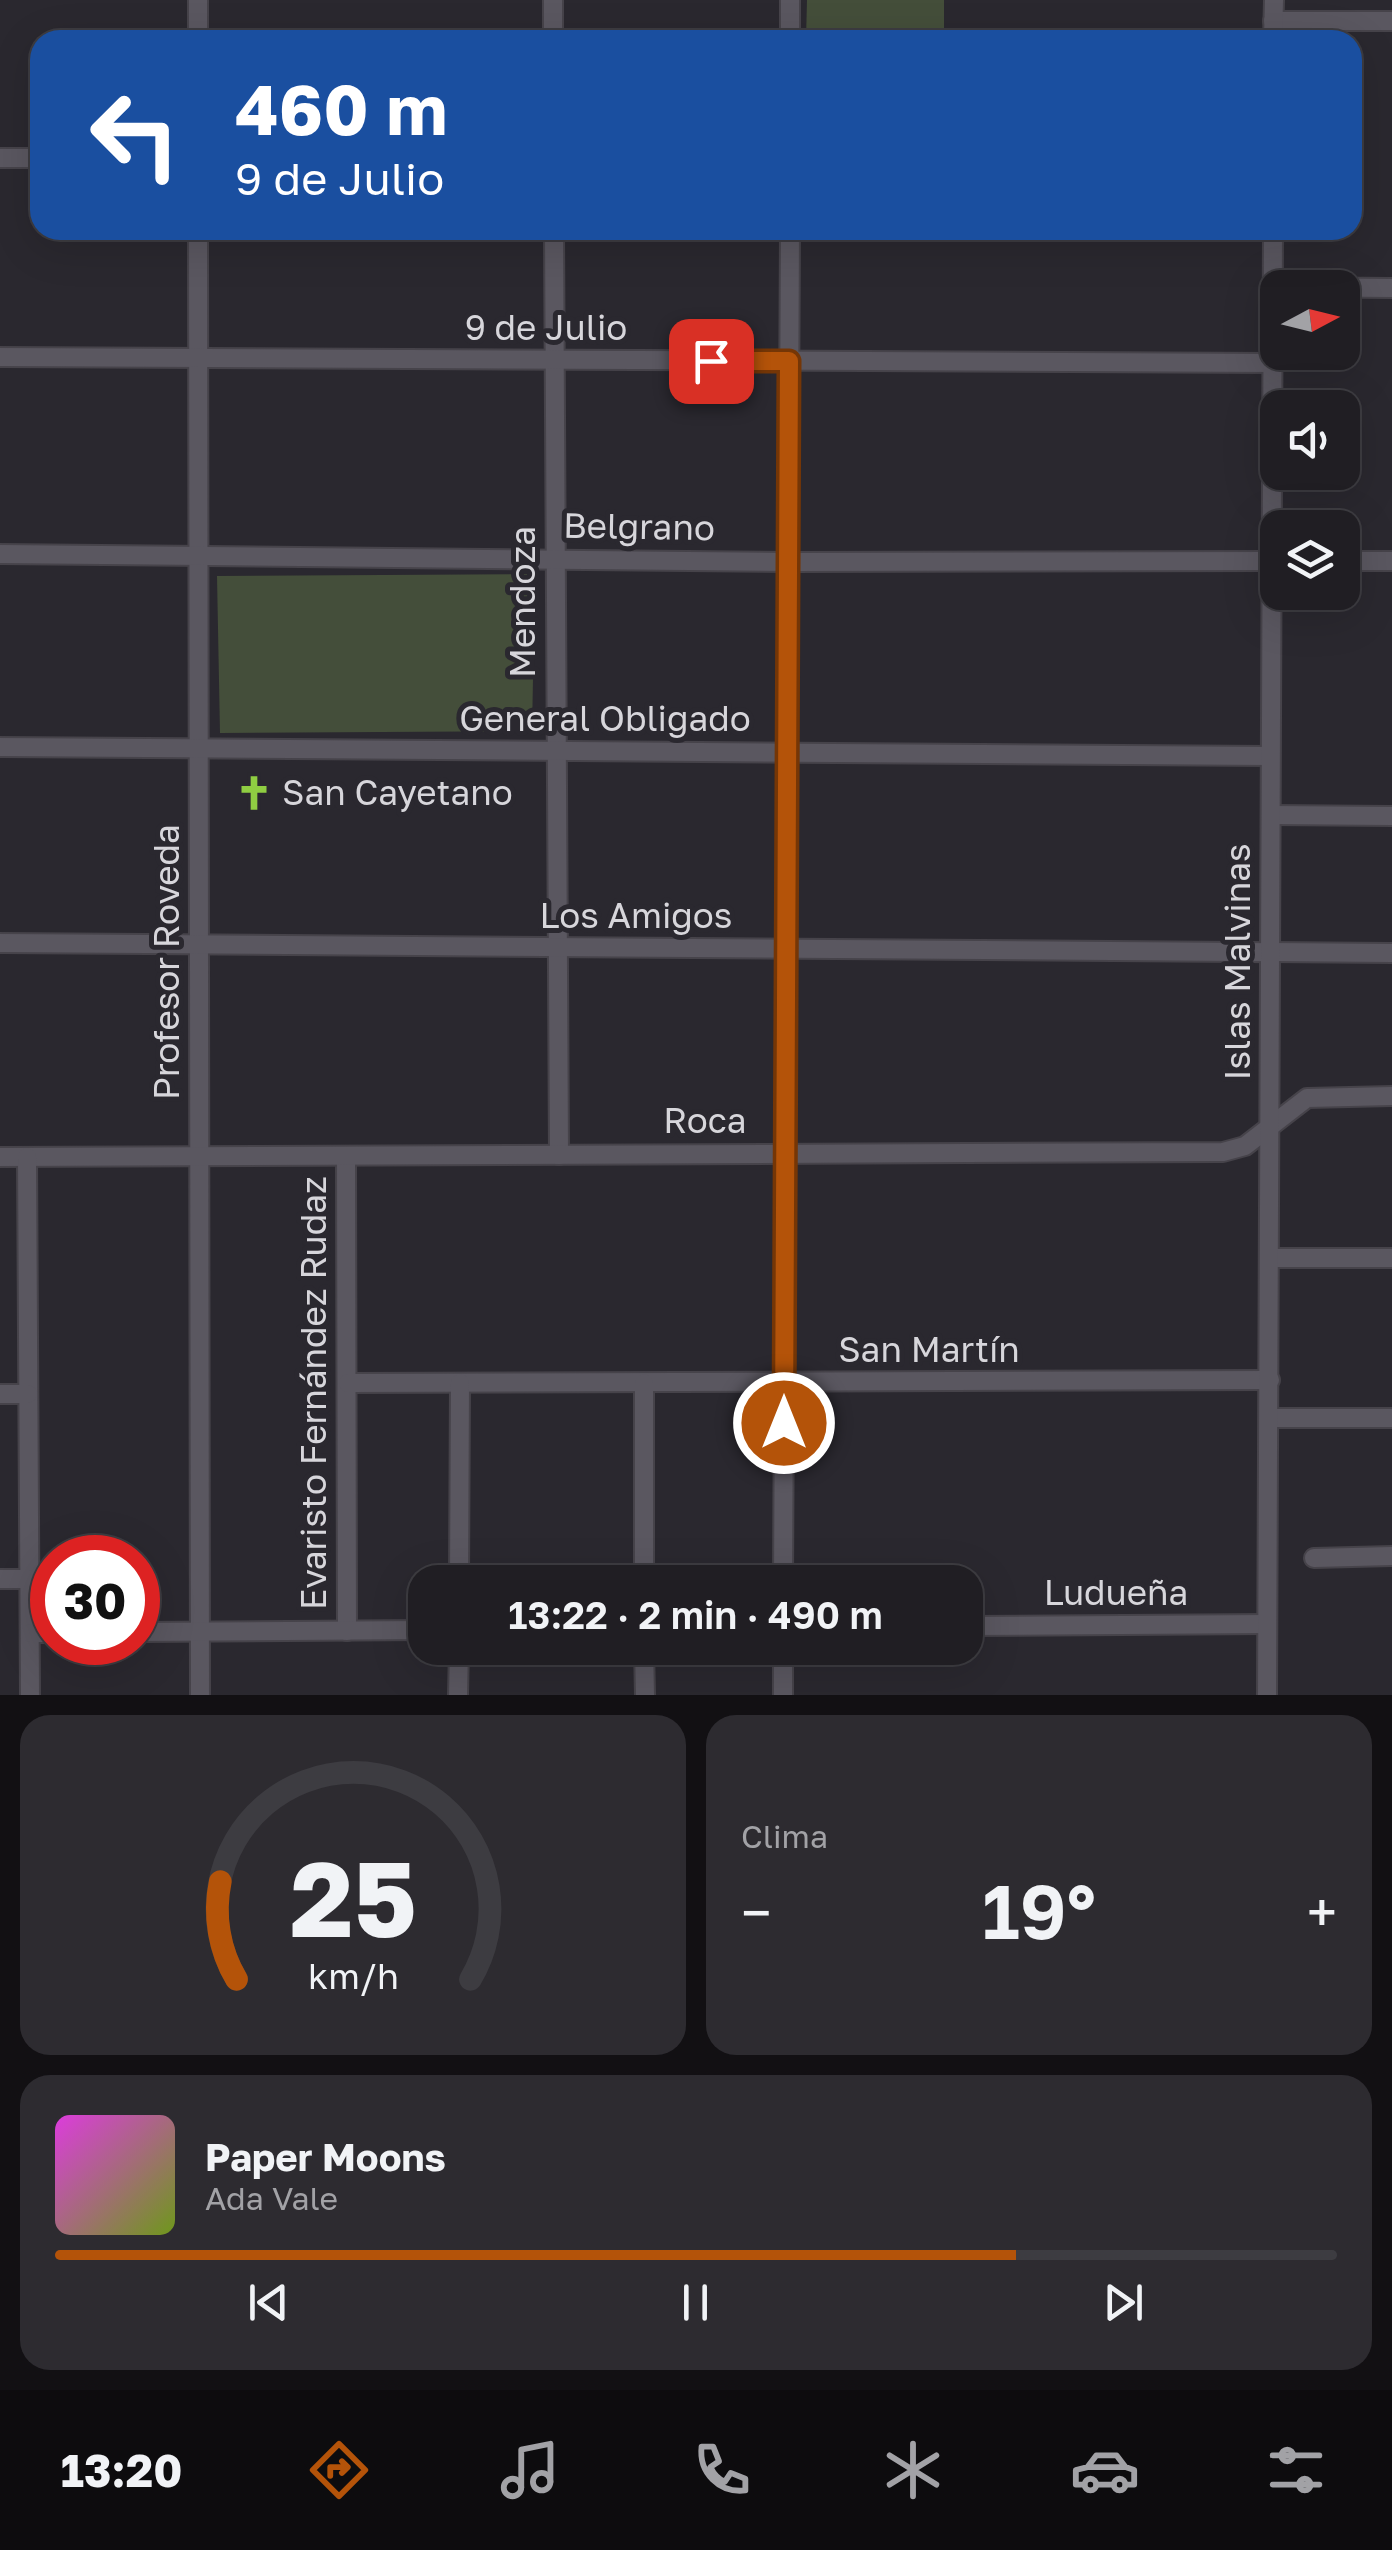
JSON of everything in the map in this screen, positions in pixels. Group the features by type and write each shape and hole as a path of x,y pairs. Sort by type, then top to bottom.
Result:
{"street":[{"path":"198,0 198,30"},
{"path":"553,0 554,30"},
{"path":"790,0 790,30"},
{"path":"1274,0 1274,30 1392,20"},
{"path":"0,158 30,158"},
{"name":"Profesor Roveda","path":"198,240 200,1695"},
{"name":"Mendoza","path":"554,240 559,1154"},
{"path":"784,1565 790,240"},
{"name":"Islas Malvinas","path":"1272,270 1273,240"},
{"path":"1360,288 1392,288"},
{"name":"9 de Julio","path":"0,357 1260,363"},
{"name":"Islas Malvinas","path":"1272,370 1274,510"},
{"name":"Belgrano","path":"0,554 789,562 1260,561"},
{"path":"1360,561 1392,561"},
{"name":"Islas Malvinas","path":"1267,1695 1274,610"},
{"name":"General Obligado","path":"0,747 1270,756"},
{"path":"1271,815 1392,816"},
{"name":"Los Amigos","path":"0,943 1392,952"},
{"name":"Roca","path":"0,1157 1223,1152 1245,1146 1308,1098 1392,1096"},
{"name":"Evaristo Fernández Rudaz","path":"346,1156 347,1630"},
{"path":"0,1579 30,1579 27,1157"},
{"path":"1270,1258 1392,1258"},
{"name":"San Martín","path":"348,1383 1270,1380"},
{"path":"459,1565 460,1383"},
{"path":"644,1383 644,1565"},
{"path":"0,1394 28,1394"},
{"path":"1269,1418 1392,1418"},
{"path":"1314,1558 1392,1556"},
{"name":"Ludueña","path":"983,1626 1267,1624"},
{"path":"160,1632 408,1630"},
{"path":"30,1665 30,1695"},
{"path":"458,1695 459,1665"},
{"path":"644,1665 645,1695"},
{"path":"783,1665 783,1695"}],"green space":[{"path":"807,0 944,0 944,30 806,30"},
{"path":"535,574 532,731 220,733 217,576"}],"place":[{"name":"San Cayetano","path":"254,793"}],"route":[{"path":"711,361 789,361 784,1423"}]}
